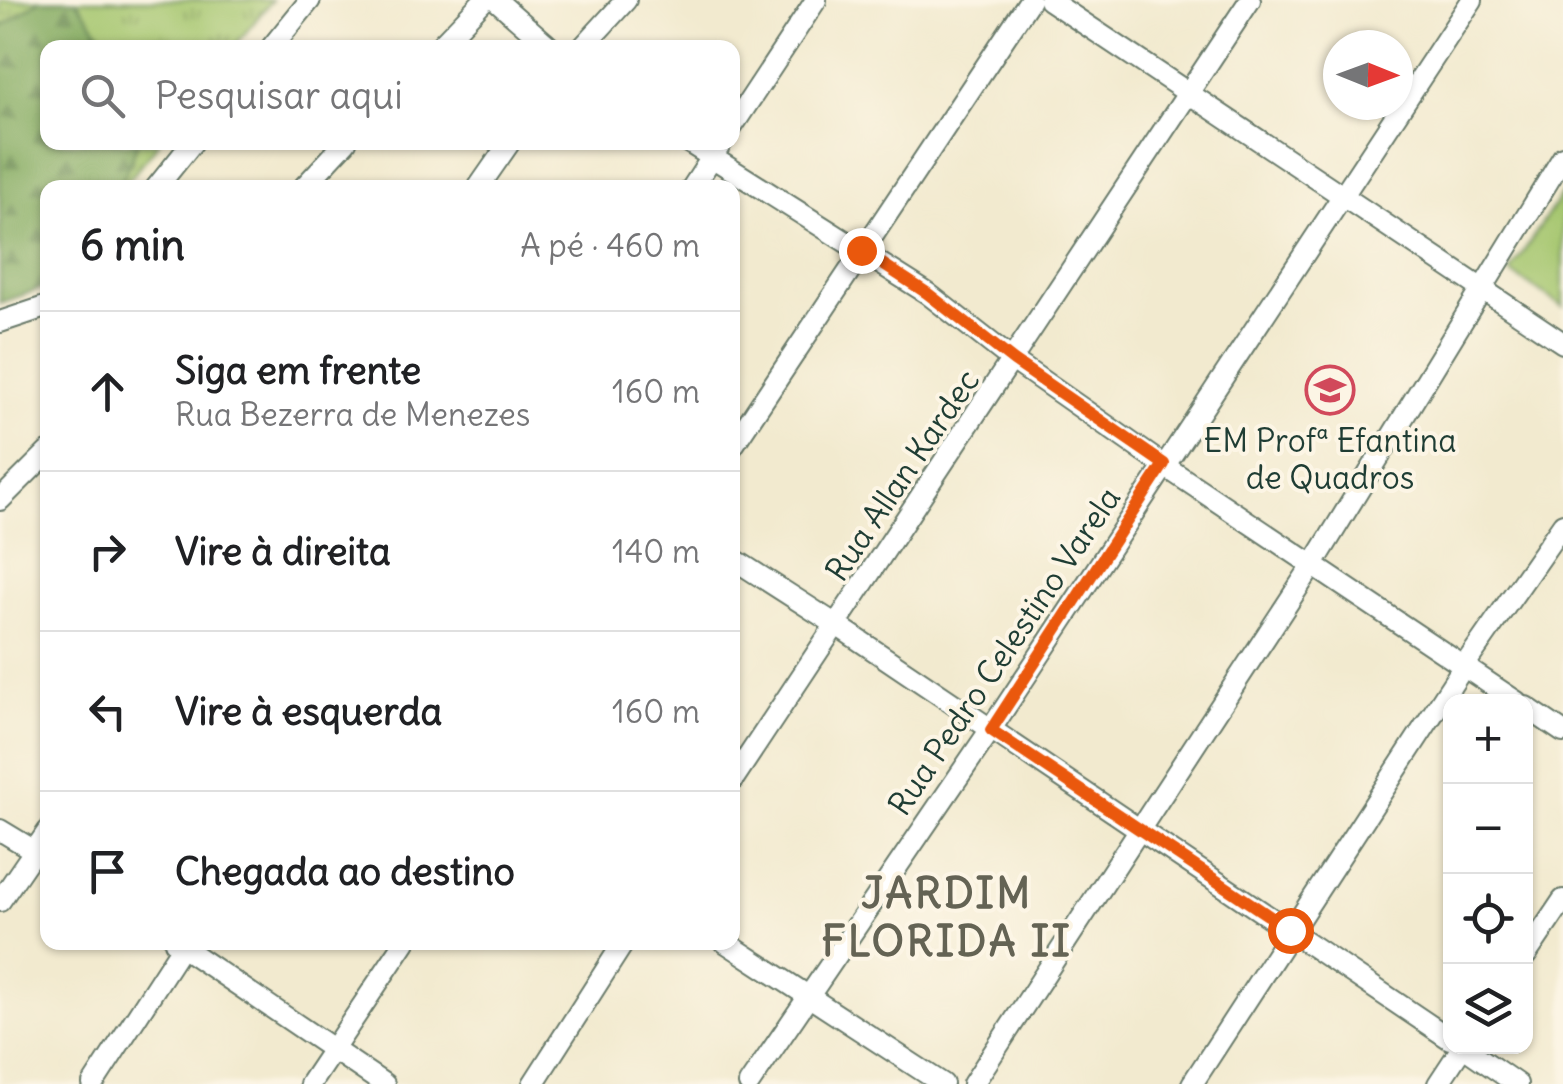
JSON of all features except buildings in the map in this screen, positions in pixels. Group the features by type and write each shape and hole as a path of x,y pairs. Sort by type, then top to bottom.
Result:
{"street":[{"path":"278,40 310,0"},
{"path":"446,40 484,0"},
{"path":"496,0 542,40"},
{"path":"589,40 626,0"},
{"path":"740,115 816,0"},
{"path":"740,435 1030,0"},
{"path":"1049,0 1563,344"},
{"name":"Rua Allan Kardec","path":"740,768 1014,361 1250,0"},
{"name":"Rua Pedro Celestino Varela","path":"749,1084 991,730 1472,0"},
{"path":"162,180 187,150"},
{"path":"310,180 339,150"},
{"path":"484,180 504,150"},
{"path":"697,180 717,150 927,293 1014,361 1505,694"},
{"path":"972,1084 1314,563 1563,157"},
{"path":"0,322 40,309"},
{"path":"0,500 40,460"},
{"path":"1192,1084 1464,666 1563,524"},
{"path":"740,563 1443,1034"},
{"path":"1533,712 1563,732"},
{"path":"0,830 40,853"},
{"path":"0,901 40,855"},
{"path":"1533,945 1563,900"},
{"path":"93,1084 177,950"},
{"path":"190,950 384,1084"},
{"path":"310,1084 400,950"},
{"path":"533,1084 619,950"},
{"path":"737,950 943,1084"},
{"path":"1438,1084 1457,1054"},
{"path":"1472,1054 1517,1084"}],"green space":[{"path":"0,0 272,0 240,40 40,40 40,150 153,150 129,180 40,180 40,289 0,303"},
{"path":"40,0 76,0 105,40 40,40 40,150 135,150 123,180 40,180 40,289 0,303 0,28"},
{"path":"1563,192 1563,307 1510,272"}],"place":[{"name":"EM Profª Efantina de Quadros","path":"1330,390"}],"district":[{"name":"JARDIM FLORIDA II","path":"947,917"}],"route":[{"path":"861,250 1164,464 991,730 1290,930"}]}
